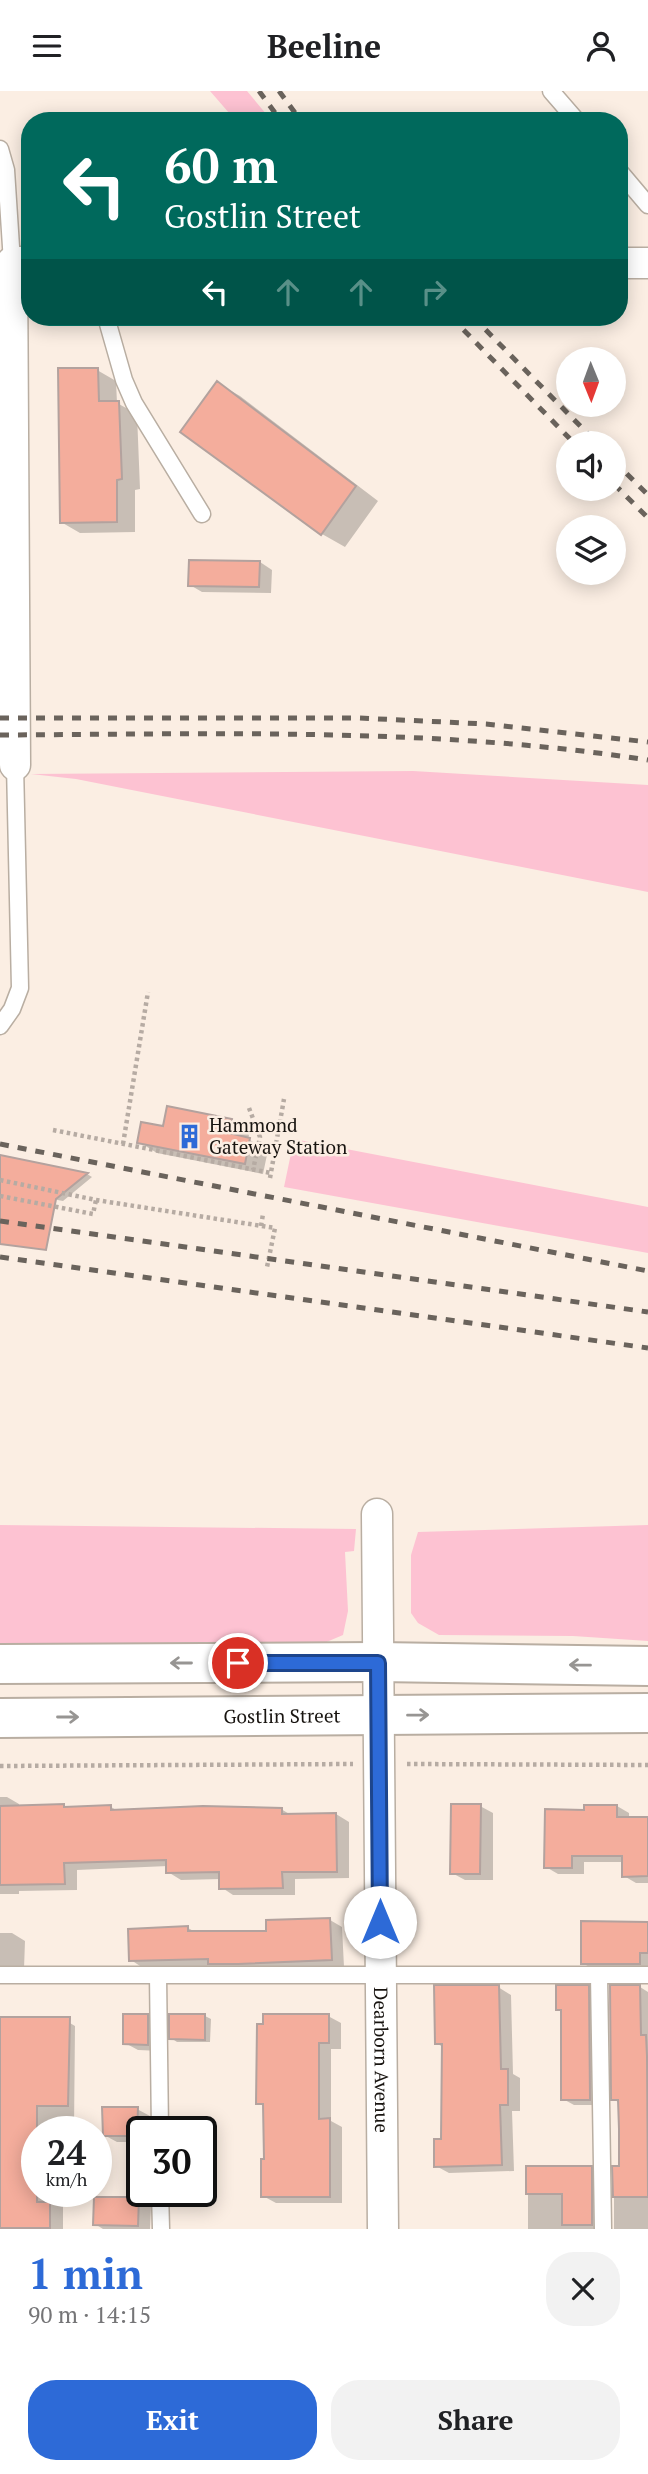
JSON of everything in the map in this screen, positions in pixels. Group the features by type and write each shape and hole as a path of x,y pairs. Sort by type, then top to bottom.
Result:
{"main road":[{"path":"0,1664 648,1665"},
{"name":"Gostlin Street","path":"0,1718 648,1713"}],"street":[{"path":"14,263 6,645 15,765"},
{"path":"628,263 648,263"},
{"name":"Dearborn Avenue","path":"377,1514 383,2229"}],"lane":[{"path":"551,91 569,112"},
{"path":"0,149 6,170 14,263"},
{"path":"628,181 648,205"},
{"path":"109,326 124,380 134,403 201,514"},
{"path":"0,1025 12,1009 20,988 15,765"},
{"path":"0,1975 648,1975"},
{"path":"599,1975 603,2229"},
{"path":"158,1976 160,2116"},
{"path":"160,2207 161,2229"}],"path":[{"path":"122,1144 148,992"},
{"path":"53,1130 253,1170 270,1176 284,1099"},
{"path":"249,1108 260,1137 253,1170"},
{"path":"0,1180 96,1200 275,1228 267,1267"},
{"path":"0,1196 93,1214 96,1200"},
{"path":"261,1226 263,1214"},
{"path":"0,1766 360,1764"},
{"path":"397,1764 648,1765"}],"shaded area":[{"path":"210,91 247,91 264,112 228,112"},
{"path":"413,771 648,785 648,892 76,779 31,774"},
{"path":"294,1139 648,1207 648,1253 284,1187"},
{"path":"0,1525 356,1529 354,1551 345,1552 348,1611 343,1635 317,1646 0,1644"},
{"path":"648,1525 648,1641 573,1636 439,1635 418,1623 411,1613 411,1555 418,1532"}],"building":[{"path":"58,368 98,368 99,401 119,401 122,479 117,480 117,522 60,523"},
{"path":"217,381 356,486 321,535 180,432"},
{"path":"189,560 260,561 259,587 188,586"},
{"name":"Hammond Gateway Station","path":"167,1106 232,1119 229,1133 250,1138 245,1164 137,1143 141,1122 163,1126"},
{"path":"0,1155 88,1173 56,1199 46,1250 0,1244"},
{"path":"64,1804 64,1807 111,1805 111,1810 203,1806 282,1808 282,1814 336,1813 337,1872 282,1872 283,1888 219,1889 219,1872 166,1873 166,1860 64,1863 65,1884 0,1885 0,1806"},
{"path":"451,1804 481,1804 480,1874 450,1874"},
{"path":"584,1805 617,1805 617,1817 648,1817 648,1876 622,1877 622,1856 572,1856 572,1868 544,1868 545,1809 584,1810"},
{"path":"330,1918 332,1960 238,1964 208,1964 208,1959 129,1961 128,1929 188,1926 188,1931 266,1931 266,1920"},
{"path":"581,1921 648,1922 648,1953 640,1953 640,1964 581,1964"},
{"path":"434,1985 499,1985 501,2069 508,2069 508,2105 500,2105 502,2165 434,2167 434,2139 441,2139 442,2044 435,2044"},
{"path":"556,1985 589,1985 590,2100 561,2100 561,2010 556,2010"},
{"path":"610,1985 640,1985 641,2035 646,2035 647,2056 648,2197 613,2197 612,2166 619,2166 619,2129 618,2100 611,2100"},
{"path":"123,2014 148,2014 148,2045 123,2044"},
{"path":"169,2014 205,2014 205,2040 169,2039"},
{"path":"263,2014 329,2014 329,2043 319,2043 319,2119 330,2118 330,2197 261,2197 261,2159 264,2159 263,2104 256,2104 257,2024 263,2024"},
{"path":"0,2017 70,2017 68,2106 37,2106 37,2116 21,2116 21,2207 50,2207 50,2228 0,2228"},
{"path":"102,2107 138,2107 138,2116 126,2116 126,2136 112,2136 112,2116 102,2116"},
{"path":"526,2166 592,2166 592,2225 562,2225 562,2194 526,2194"},
{"path":"112,2197 126,2197 126,2207 139,2207 138,2226 93,2225 94,2207 112,2207"}],"railway":[{"path":"259,91 274,112"},
{"path":"279,91 294,112"},
{"path":"460,326 562,431"},
{"path":"482,326 585,431"},
{"path":"626,473 648,495"},
{"path":"626,496 648,518"},
{"path":"0,718 359,718 486,724 648,742"},
{"path":"0,735 244,734 406,737 568,749 648,760"},
{"path":"0,1144 648,1271"},
{"path":"0,1221 648,1312"},
{"path":"0,1257 648,1348"}],"place":[{"name":"Hammond Gateway Station","path":"189,1136"}],"route":[{"path":"238,1663 378,1663 380,1922"}]}
